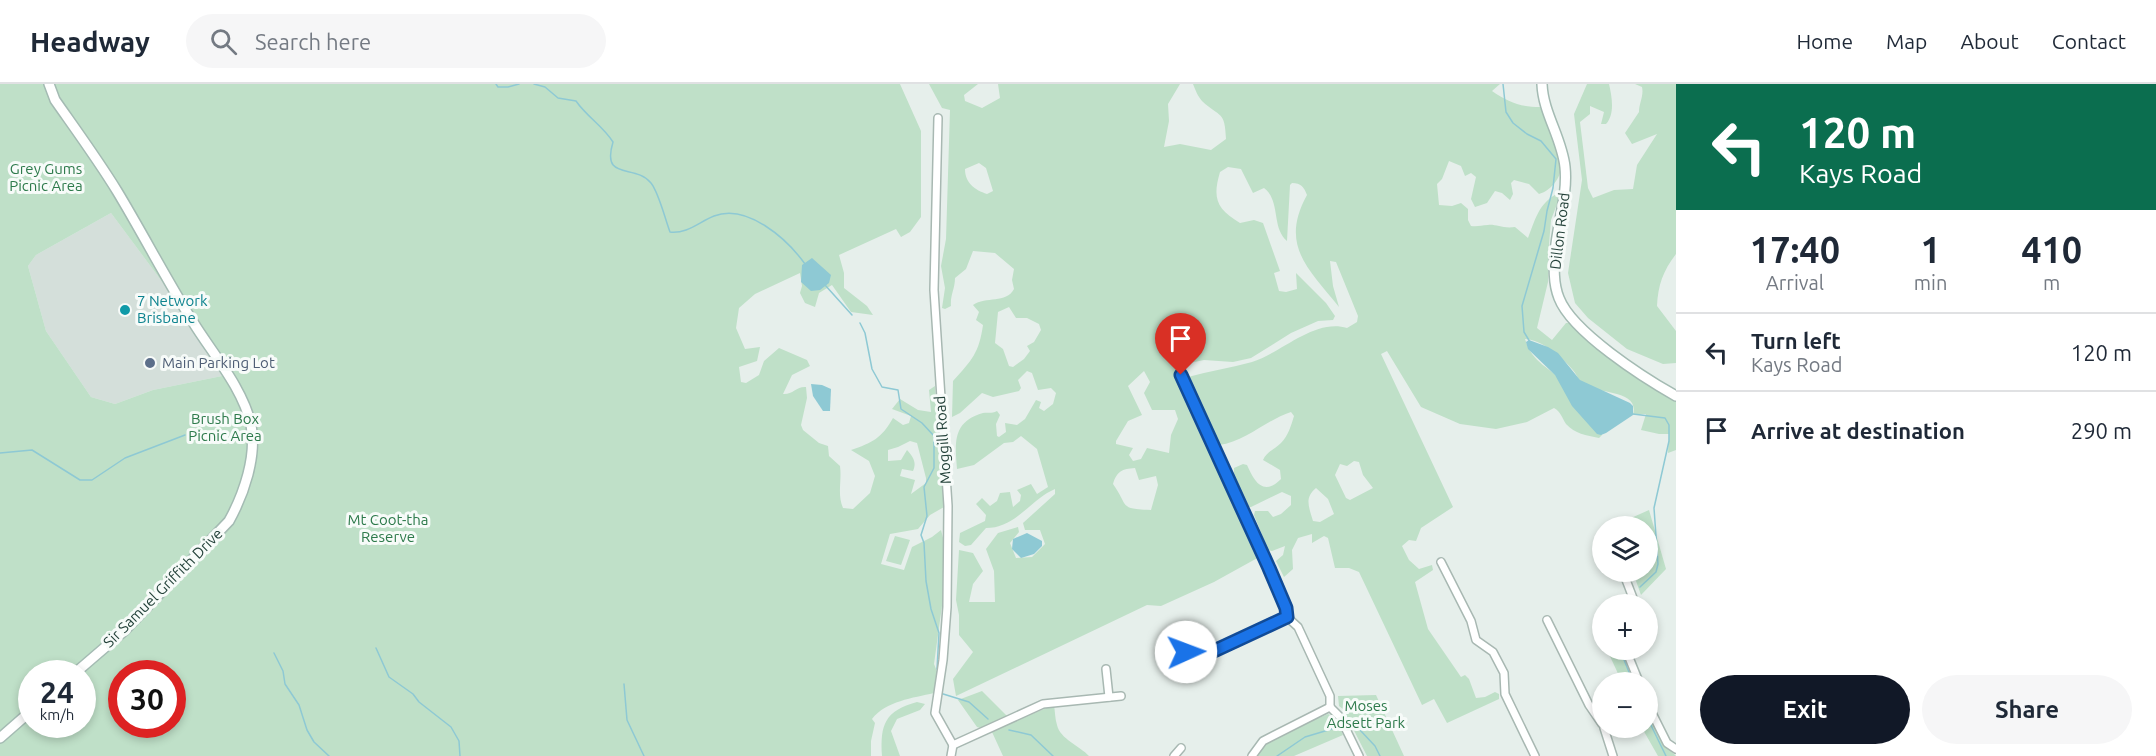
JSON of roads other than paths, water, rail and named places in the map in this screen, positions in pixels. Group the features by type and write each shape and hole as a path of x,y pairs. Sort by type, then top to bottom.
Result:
{"main road":[{"name":"Sir Samuel Griffith Drive","path":"49,84 55,100 116,189 172,288 237,392 249,417 252,440 245,483 229,521 124,631 90,660"},
{"name":"Dillon Road","path":"1542,84 1545,106 1565,166 1565,185 1554,262 1559,298 1575,320 1610,352 1676,396"},
{"path":"0,738 18,722"}],"street":[{"name":"Moggill Road","path":"938,118 934,290 948,507 947,607 943,660 935,712 947,739 953,746"},
{"path":"1181,375 1269,568 1286,608 1287,617 1296,624 1330,696 1330,707 1340,717 1359,756"},
{"path":"1441,562 1473,624 1476,639 1493,652 1504,674 1505,694 1534,756"},
{"path":"1178,641 1194,658 1201,657 1287,617"},
{"path":"1547,620 1592,710"},
{"path":"1106,669 1109,697"},
{"path":"951,756 953,746 1043,704 1121,696"},
{"path":"1252,756 1263,741 1330,707"},
{"path":"1658,724 1667,742 1676,749"},
{"path":"1607,738 1613,756"},
{"path":"1174,756 1181,748"}],"water":[{"path":"812,258 831,275 829,283 820,290 811,291 801,282 802,265"},
{"path":"1529,340 1558,353 1580,380 1630,403 1633,406 1633,415 1606,433 1597,434 1572,406 1555,375 1528,349 1526,342"},
{"path":"811,384 831,389 830,411 823,411 813,396"},
{"path":"1027,533 1042,541 1042,546 1034,554 1021,558 1012,549 1013,539"}],"waterway":[{"path":"496,84 498,87 519,84"},
{"path":"534,84 545,87 558,98 576,101 605,131 613,142 611,154 612,162 616,167 644,177 654,187 670,232 687,229 714,216 727,213 740,214 777,234 805,264"},
{"path":"1503,84 1506,112 1513,123 1541,141 1556,159 1553,188 1544,231 1522,306 1524,332 1530,342"},
{"path":"825,285 852,315"},
{"path":"860,323 865,333 872,369 882,387 898,390 901,409 922,423 934,436 934,468 924,487 927,516 921,535 924,543 926,581 931,609 939,633 937,669"},
{"path":"1633,414 1665,418 1669,425 1669,441 1654,508 1658,564 1656,572 1640,587"},
{"path":"0,453 32,450 80,480 92,480 125,458 185,435"},
{"path":"376,648 389,677 413,694 419,702 451,727 459,741 460,756"},
{"path":"274,653 283,671 285,684 299,705 307,730 314,742 329,756"},
{"path":"1624,660 1629,672"},
{"path":"624,684 627,720 644,756"},
{"path":"940,693 969,702 988,719"},
{"path":"1277,756 1305,737 1335,728"},
{"path":"1009,730 1031,735 1053,756"},
{"path":"1360,730 1375,746 1380,756"},
{"path":"1657,738 1666,756"}],"place":[{"name":"7 Network Brisbane","path":"125,310"},
{"name":"Main Parking Lot","path":"150,363"}],"park label":[{"name":"Grey Gums Picnic Area","path":"46,178"},
{"name":"Brush Box Picnic Area","path":"225,428"},
{"name":"Mt Coot-tha Reserve","path":"388,528"},
{"name":"Moses Adsett Park","path":"1366,714"}]}
